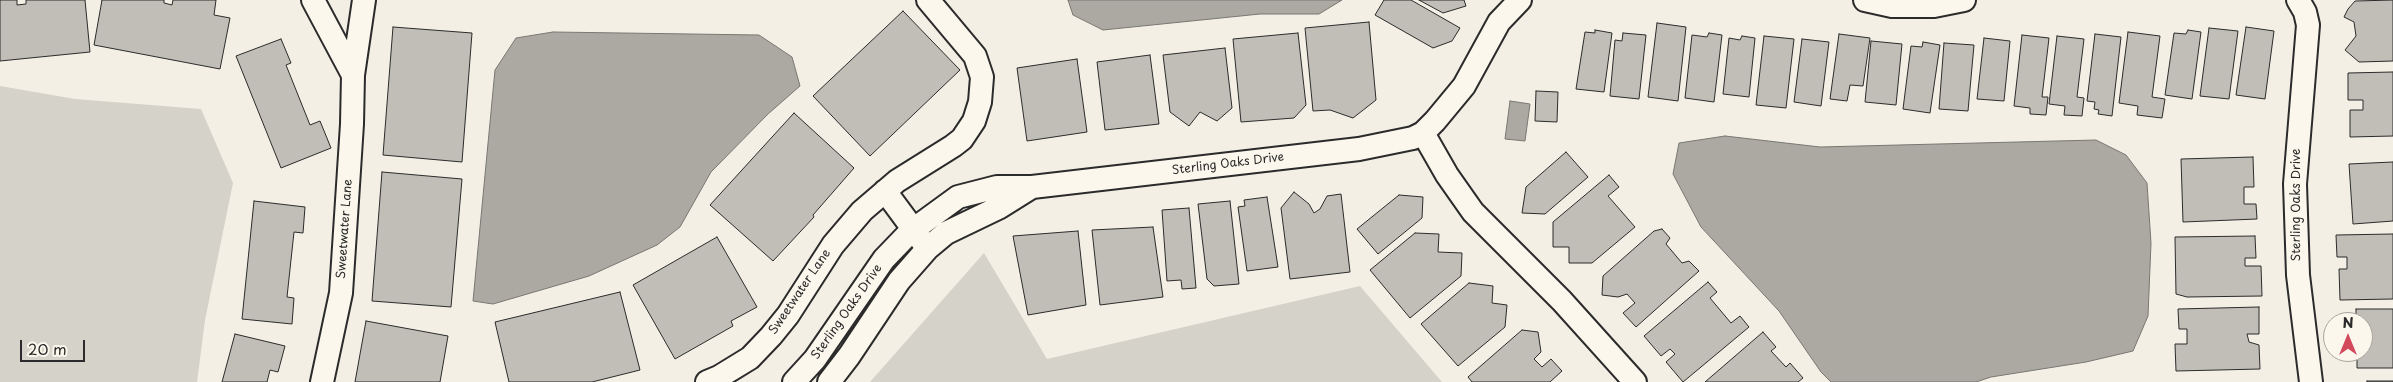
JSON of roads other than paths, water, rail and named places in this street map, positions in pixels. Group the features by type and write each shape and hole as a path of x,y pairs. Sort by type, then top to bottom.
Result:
{"street":[{"name":"Sweetwater Lane","path":"313,0 352,75"},
{"name":"Sweetwater Lane","path":"322,382 341,293 352,124 352,75 364,0"},
{"name":"Sweetwater Lane","path":"707,382 750,358 772,336 788,315 833,245 862,211 885,192 962,139 974,121 980,102 982,77 975,56 968,45 933,8 928,0"},
{"name":"Sterling Oaks Drive","path":"794,382 816,359 884,259 913,229 958,197 997,187 1032,187 1359,149 1414,138 1436,122 1464,86 1499,22 1520,0"},
{"path":"1865,0 1892,6 1934,6 1964,0"},
{"name":"Sterling Oaks Drive","path":"2298,0 2305,12 2308,25 2295,184 2298,275 2311,382"},
{"path":"1422,133 1447,175 1473,212 1562,301 1635,382"},
{"name":"Sterling Oaks Drive","path":"829,382 849,356 898,281 928,248 946,233 1000,207 1032,187"},
{"path":"885,192 928,248"}]}
